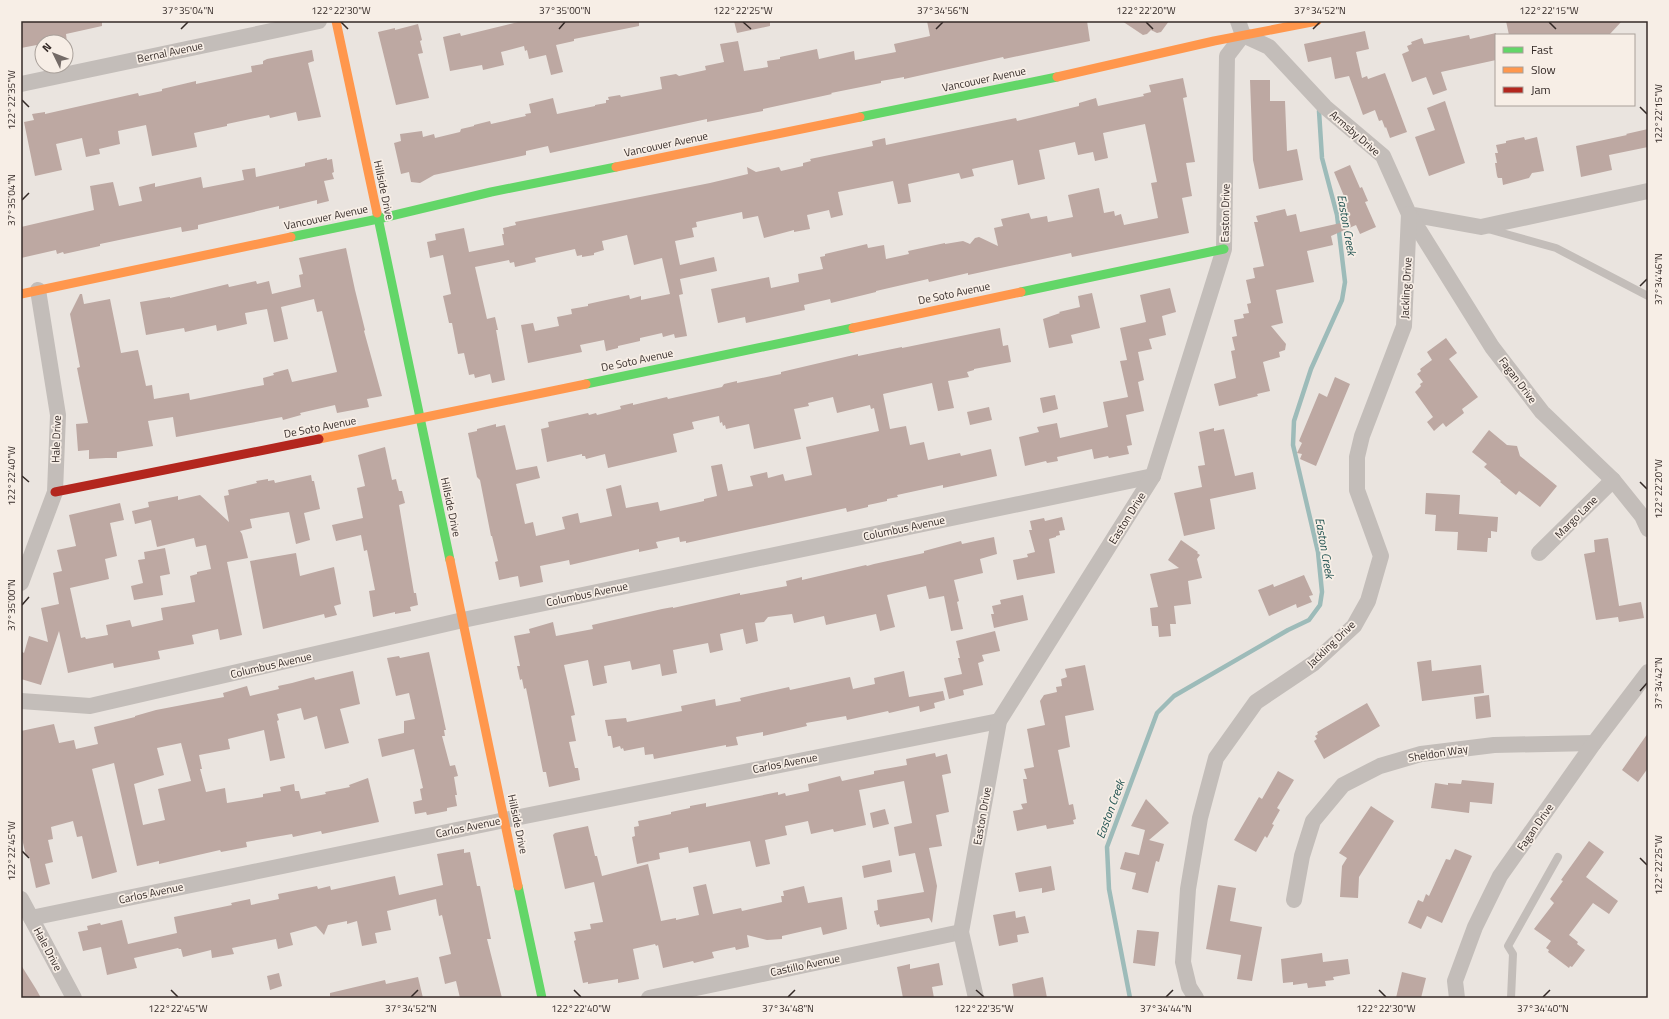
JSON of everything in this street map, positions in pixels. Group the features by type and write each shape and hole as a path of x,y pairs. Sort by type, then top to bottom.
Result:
{"street":[{"name":"Bernal Avenue","path":"21,84 319,21"},
{"name":"Hillside Drive","path":"336,21 542,998"},
{"name":"Vancouver Avenue","path":"21,294 378,218 491,192 1099,68 1240,28 1317,21"},
{"name":"Armsby Drive","path":"1240,28 1269,47 1325,107 1383,156 1410,214"},
{"name":"Easton Drive","path":"976,998 962,932 999,721 1153,476 1224,249 1227,56 1240,28"},
{"path":"1410,214 1481,227 1648,191"},
{"name":"Fagan Drive","path":"1410,214 1492,347 1542,412 1613,480 1642,516 1648,529"},
{"name":"Jackling Drive","path":"1196,998 1189,987 1183,962 1188,889 1200,818 1216,758 1256,702 1314,663 1354,626 1368,601 1380,556 1357,490 1357,457 1362,436 1404,326 1410,214"},
{"name":"De Soto Avenue","path":"55,492 420,419 1224,249"},
{"name":"Hale Drive","path":"21,583 55,492 58,415 38,290"},
{"name":"Columbus Avenue","path":"21,701 90,706 463,620 1153,476"},
{"name":"Margo Lane","path":"1539,553 1613,480"},
{"name":"Fagan Drive","path":"1457,998 1455,980 1475,927 1500,876 1594,743 1648,672"},
{"name":"Carlos Avenue","path":"31,918 505,820 999,721"},
{"name":"Sheldon Way","path":"1294,900 1302,856 1313,822 1343,785 1380,766 1421,754 1494,745 1594,743"},
{"name":"Hale Drive","path":"21,899 74,998"},
{"name":"Castillo Avenue","path":"649,998 962,932"}],"lane":[{"path":"1481,227 1556,248 1648,296"},
{"path":"1512,998 1513,954 1508,946 1558,857"}],"building":[{"path":"21,21 102,21 102,26 66,34 34,34 34,46 21,48"},
{"path":"522,21 639,21 639,26 574,39 574,41 556,45 563,72 551,75 546,55 529,59 527,50 525,51 524,46 501,52 504,65 483,70 482,65 450,71 443,37 460,33 461,36"},
{"path":"734,21 770,21 770,26 737,33"},
{"path":"927,21 1087,21 1090,41 1004,59 1003,57 904,79 904,77 881,81 881,83 763,109 763,111 707,122 707,119 550,153 548,146 526,151 526,155 434,175 420,183 411,182 409,172 401,174 394,143 401,141 400,134 422,131 423,137 434,134 435,138 460,132 461,129 490,121 491,124 526,116 525,114 531,113 529,104 553,98 557,114 606,103 606,100 609,100 608,97 620,95 621,97 662,89 660,77 676,74 679,76 706,70 705,66 724,62 720,44 738,41 744,71 768,67 767,61 817,49 819,59 854,51 855,60 896,52 894,44 930,36"},
{"path":"1122,21 1169,21 1161,32 1157,33 1151,30 1147,34 1143,35"},
{"path":"1506,21 1622,21 1610,34 1509,34"},
{"path":"418,24 422,40 420,41 423,53 418,54 429,98 396,105 378,32 395,28 395,30"},
{"path":"1365,31 1369,49 1356,52 1362,78 1367,76 1368,79 1385,73 1407,132 1390,138 1382,120 1379,121 1375,110 1363,115 1349,76 1335,79 1331,57 1308,62 1304,44"},
{"path":"1496,33 1495,60 1441,72 1447,90 1433,95 1426,77 1412,82 1402,54 1409,51 1407,46 1412,44 1411,42 1422,38 1424,44 1469,35 1470,39"},
{"path":"312,50 314,61 308,63 321,117 298,121 296,112 270,118 269,115 227,124 227,126 194,133 197,147 152,156 146,125 118,131 120,144 99,149 100,154 86,157 82,138 56,144 62,170 35,176 24,122 34,120 32,114 45,112 45,114 138,93 139,96 162,91 162,89 196,81 196,84 252,72 251,66 263,64 263,61 267,59"},
{"path":"1183,78 1187,97 1183,98 1195,162 1186,163 1192,196 1182,198 1189,233 1072,257 1071,253 968,275 968,273 929,282 928,279 831,303 830,299 804,305 805,310 746,323 745,317 718,323 711,289 769,277 771,288 799,282 798,274 823,269 820,257 825,256 825,254 867,244 868,248 884,245 886,259 909,254 908,251 945,243 963,241 970,244 975,238 979,237 998,246 994,228 1003,226 1001,219 1029,213 1031,219 1047,216 1048,222 1073,217 1068,195 1099,188 1104,213 1114,211 1115,216 1121,214 1124,225 1158,218 1151,183 1157,182 1145,124 1103,133 1108,158 1095,161 1093,152 1078,155 1075,142 1039,150 1045,179 1018,185 1013,160 972,169 974,176 961,179 959,173 908,184 911,202 898,204 893,181 838,192 843,215 831,218 829,210 807,215 810,229 794,232 794,230 764,238 758,216 743,219 742,212 696,222 697,227 692,228 694,237 675,241 680,265 714,257 717,271 680,279 683,294 679,295 687,336 675,338 674,334 663,337 662,333 640,338 640,341 618,346 618,348 606,351 604,340 580,345 582,352 528,363 521,325 533,323 535,331 559,326 557,317 572,314 571,309 588,306 588,304 629,295 630,299 641,296 641,300 670,294 662,258 634,265 627,235 602,241 604,250 594,253 594,255 582,257 582,255 577,256 575,249 535,258 536,262 515,267 514,262 510,263 509,260 475,267 487,319 495,317 505,380 492,383 490,374 475,378 474,374 469,375 464,353 458,354 452,323 449,323 443,296 451,294 443,255 430,258 427,242 436,240 435,234 464,228 469,252 504,245 502,234 504,234 503,228 516,225 515,222 748,174 747,167 756,172 779,167 781,171 803,166 803,163 811,161 810,159 873,146 872,141 885,138 886,145 1016,118 1017,121 1079,106 1079,103 1096,98 1098,106 1144,96 1143,94 1151,92 1149,85"},
{"path":"1250,80 1270,80 1270,101 1285,101 1287,151 1297,149 1303,180 1259,189 1253,160"},
{"path":"1445,101 1465,163 1429,176 1415,137 1435,130 1427,108"},
{"path":"1648,129 1648,147 1609,155 1612,170 1581,177 1576,146"},
{"path":"1524,137 1525,140 1537,137 1544,171 1532,173 1529,178 1503,185 1502,178 1498,178 1497,176 1495,153 1498,153 1496,145"},
{"path":"327,158 327,160 332,159 334,172 332,173 334,179 324,181 329,201 317,204 317,200 279,209 279,206 198,225 198,229 182,232 181,227 100,244 100,246 64,254 63,252 57,254 56,250 21,258 21,227 94,210 90,186 113,182 119,206 142,201 139,187 155,183 155,187 201,177 203,188 244,180 242,170 255,168 256,177 305,166 305,163"},
{"path":"1350,165 1360,188 1362,187 1368,201 1365,202 1376,227 1360,234 1356,225 1331,236 1333,245 1307,251 1314,282 1276,290 1283,323 1271,326 1286,344 1285,350 1279,352 1280,357 1263,362 1270,391 1257,394 1258,396 1219,406 1214,384 1236,378 1231,351 1235,350 1232,337 1237,336 1234,320 1244,318 1243,314 1249,313 1247,304 1251,303 1246,280 1255,278 1253,268 1264,266 1254,222 1258,222 1256,216 1285,209 1287,216 1296,214 1300,232 1345,222 1338,205 1346,201 1334,172"},
{"path":"346,248 364,331 382,396 367,399 369,407 337,413 335,405 300,413 301,415 283,420 282,417 176,437 173,417 148,421 153,446 117,452 117,458 89,459 89,450 78,451 76,424 88,423 77,368 80,367 70,314 80,294 82,294 84,304 110,299 121,353 138,350 146,386 152,385 154,399 189,393 190,400 264,385 263,378 274,375 273,373 288,369 292,382 337,372 322,311 317,312 314,299 281,307 288,339 274,342 267,309 245,313 247,324 217,331 216,325 185,332 184,328 146,335 140,302 170,298 228,284 229,287 256,281 257,284 269,281 272,294 301,287 299,275 303,274 299,258"},
{"path":"1170,288 1176,312 1162,316 1166,335 1149,339 1152,349 1138,352 1144,380 1138,382 1144,411 1126,415 1132,445 1127,446 1129,454 1094,459 1092,449 1057,457 1058,461 1047,463 1046,461 1025,466 1019,437 1039,432 1037,427 1057,423 1060,438 1108,427 1103,402 1128,397 1120,361 1127,360 1120,328 1146,322 1140,295"},
{"path":"1092,293 1100,328 1071,335 1073,343 1049,348 1043,319 1060,313 1059,312 1080,307 1078,296"},
{"path":"1000,328 1003,346 1008,345 1011,362 974,369 967,372 969,377 948,381 954,408 938,411 932,383 883,394 890,429 906,426 910,445 924,442 928,460 960,453 961,456 991,449 997,476 943,488 943,485 897,495 898,497 887,499 887,501 847,512 846,508 686,543 686,541 680,542 679,537 656,542 658,548 639,552 639,549 570,565 569,560 540,566 543,582 520,587 518,576 499,580 495,562 498,561 491,536 480,480 477,477 468,433 496,424 496,427 505,425 516,470 537,466 540,478 516,484 525,524 533,522 536,536 565,529 562,517 578,513 580,523 612,516 606,489 621,485 626,508 658,502 660,511 704,501 704,499 717,496 711,466 722,464 728,491 753,486 750,476 767,472 768,478 783,474 785,481 812,475 806,447 879,431 874,408 871,409 870,405 837,413 833,397 808,403 809,406 794,409 801,439 754,449 749,424 726,429 722,422 720,423 719,416 692,422 694,429 673,434 677,452 608,468 605,454 586,459 585,456 582,456 582,454 547,462 541,429 549,427 548,422 588,413 589,415 596,413 597,415 621,409 620,406 633,403 633,405 667,397 668,399 722,387 724,384 737,381 737,383 781,374 781,372 858,354 858,356 902,348"},
{"path":"1446,338 1457,353 1449,359 1478,397 1462,409 1464,413 1446,427 1443,423 1434,431 1427,422 1433,417 1415,392 1423,382 1417,374 1421,371 1420,369 1432,360 1427,352"},
{"path":"1335,377 1350,384 1316,466 1300,459 1302,454 1297,453 1302,443 1299,441 1319,393 1327,397"},
{"path":"1055,395 1058,409 1043,413 1040,398"},
{"path":"989,407 992,420 970,425 967,412"},
{"path":"1214,428 1214,431 1224,429 1235,476 1253,472 1256,489 1210,499 1215,529 1184,536 1174,493 1202,487 1198,466 1205,465 1199,432"},
{"path":"1489,430 1507,445 1517,446 1520,456 1557,486 1540,507 1519,491 1516,495 1484,467 1487,464 1472,452"},
{"path":"385,447 392,480 396,479 399,491 402,491 405,503 399,505 414,593 416,593 418,605 410,607 411,611 395,614 395,612 373,617 369,591 375,590 367,550 364,551 361,535 336,541 332,525 363,518 357,488 365,486 358,455"},
{"path":"311,475 312,481 314,481 320,509 304,513 310,540 296,544 289,512 250,519 252,528 240,531 248,558 227,562 242,635 220,640 218,629 192,635 194,644 158,651 160,659 114,668 113,663 68,673 59,631 41,685 21,679 21,651 24,653 29,636 48,642 41,608 59,604 53,573 62,571 57,550 76,546 69,515 120,503 124,520 110,523 117,556 105,559 109,579 70,588 81,638 85,637 86,639 108,635 106,625 130,620 132,627 163,620 161,608 195,602 190,576 197,574 197,572 211,569 206,545 196,547 194,538 157,547 151,520 135,524 132,511 149,507 148,502 178,496 178,500 200,495 229,522 224,496 229,495 228,490 257,483 256,481 268,479 268,481 274,480 275,483"},
{"path":"1426,493 1460,495 1459,514 1498,517 1497,532 1491,531 1491,538 1488,538 1487,552 1457,550 1458,532 1435,531 1436,515 1425,514"},
{"path":"1062,517 1065,530 1059,531 1060,535 1049,539 1055,573 1017,580 1013,560 1028,557 1027,554 1035,552 1029,530 1032,530 1030,521 1044,518 1045,521"},
{"path":"994,537 997,554 980,559 983,573 954,580 963,629 951,631 944,596 929,599 926,586 887,595 895,627 880,631 876,614 826,625 824,616 794,623 792,614 768,617 764,622 755,623 758,641 746,644 743,629 720,634 723,650 710,653 708,643 673,650 677,673 662,676 660,664 632,670 630,661 604,666 607,683 593,686 588,660 564,665 575,715 571,716 576,741 569,742 575,768 578,768 580,780 549,787 546,772 543,772 526,688 524,689 522,679 520,680 517,666 520,666 514,636 530,633 529,629 553,622 556,636 593,629 592,625 740,593 740,595 787,586 786,581 802,577 802,580 924,553 924,551 961,541 962,544"},
{"path":"1608,538 1619,606 1641,602 1644,618 1619,622 1618,617 1596,620 1584,554 1595,552 1594,540"},
{"path":"1181,540 1200,555 1197,559 1202,578 1188,581 1191,604 1174,606 1176,624 1170,624 1171,636 1159,637 1158,626 1152,626 1150,608 1158,607 1150,574 1179,568 1168,560"},
{"path":"165,548 170,574 160,576 163,595 134,600 131,586 143,583 138,560 145,559 144,552"},
{"path":"296,553 300,576 334,567 341,604 334,606 337,615 325,618 324,614 263,629 250,561"},
{"path":"1304,575 1313,595 1309,596 1312,602 1297,608 1296,604 1269,616 1258,590 1273,584 1274,587"},
{"path":"1023,595 1028,620 994,628 991,614 994,614 992,606 1001,604 1000,600"},
{"path":"995,631 1000,651 982,655 984,661 978,663 983,685 963,690 964,695 949,699 944,678 962,674 956,641"},
{"path":"429,652 446,730 444,730 445,736 442,736 450,766 455,765 458,776 454,777 457,806 447,808 447,811 427,815 426,812 415,814 413,802 422,800 420,789 423,788 414,749 382,757 378,739 404,733 404,721 415,719 409,693 396,696 387,658 399,656 400,658"},
{"path":"1431,660 1432,671 1481,665 1484,693 1422,701 1417,662"},
{"path":"1085,665 1094,710 1065,716 1070,747 1058,750 1069,805 1073,804 1076,819 1073,820 1074,824 1047,829 1046,825 1017,831 1013,811 1023,809 1021,804 1027,803 1023,779 1027,779 1024,769 1034,767 1027,729 1045,725 1040,701 1044,695 1057,692 1056,687 1062,686 1061,679 1067,677 1065,669"},
{"path":"353,671 360,704 340,709 349,743 325,749 317,716 304,720 301,708 277,714 279,720 277,721 285,758 270,761 264,730 228,739 230,749 199,755 202,769 200,769 206,792 225,788 227,803 263,797 263,794 281,791 280,787 294,784 295,791 299,791 301,799 350,787 349,785 368,778 379,822 322,834 321,831 293,837 292,834 246,842 247,847 221,852 220,850 159,864 159,861 137,866 114,763 92,769 117,872 92,879 82,836 77,837 73,821 51,827 53,839 48,840 53,862 45,864 50,884 36,888 29,856 26,856 21,834 21,731 54,724 59,743 74,740 76,749 98,744 94,727 156,710 224,697 223,693 247,686 250,696 279,689 278,686 314,677 315,680","holes":["181,743 191,781 158,789 165,820 143,825 134,784 164,775 157,748"]},
{"path":"904,671 909,697 943,691 945,700 934,703 935,708 920,712 919,706 847,720 846,716 806,723 807,726 763,736 763,732 736,737 738,745 726,747 726,745 654,759 653,754 645,755 644,747 624,751 620,746 613,748 611,736 608,736 605,720 626,718 627,722 682,711 681,706 715,699 716,706 741,701 740,698 789,687 790,690 850,677 853,689 875,684 874,678"},
{"path":"1489,695 1491,717 1476,719 1474,697"},
{"path":"1367,703 1380,726 1324,759 1314,741 1317,739 1315,736 1318,734 1317,732"},
{"path":"1648,733 1648,768 1638,782 1622,770"},
{"path":"935,753 936,757 947,754 951,773 942,775 949,812 936,815 942,846 929,848 937,886 932,923 929,918 880,927 879,924 877,925 874,911 878,910 877,900 924,892 915,853 899,856 894,827 912,823 904,781 859,790 866,825 834,832 833,829 811,834 808,821 785,826 787,835 765,840 770,864 756,867 750,841 689,853 688,847 659,853 660,859 637,864 632,837 635,836 634,827 639,826 638,821 671,814 671,812 690,808 690,806 706,803 706,807 778,792 778,795 785,793 786,796 809,791 808,784 840,776 842,781 874,774 874,771 907,765 906,759"},
{"path":"1278,771 1294,780 1277,808 1280,810 1272,824 1274,825 1267,838 1265,836 1256,852 1234,840 1259,797 1262,799"},
{"path":"1462,780 1494,783 1492,804 1470,802 1469,813 1431,808 1435,783 1448,785 1448,783 1461,784"},
{"path":"1146,799 1169,823 1149,840 1164,844 1159,862 1156,861 1148,893 1132,889 1136,873 1120,869 1125,852 1139,855 1145,830 1131,826"},
{"path":"1371,806 1394,821 1359,877 1358,898 1340,897 1342,866 1347,858 1339,853"},
{"path":"885,809 889,824 873,828 870,813"},
{"path":"588,826 595,856 597,856 602,876 648,864 661,921 676,918 676,920 699,915 693,887 706,884 713,914 741,908 742,911 782,902 781,896 784,896 783,891 804,886 808,903 842,897 847,929 823,935 821,927 782,936 782,939 767,940 747,935 749,947 736,950 735,947 712,952 714,958 663,968 658,945 656,946 655,944 633,949 639,979 618,983 618,979 588,984 588,982 583,983 574,941 576,940 574,932 591,929 590,924 603,922 594,882 565,889 553,835 555,833"},
{"path":"1589,841 1604,852 1586,877 1618,901 1609,914 1593,903 1569,935 1585,950 1572,967 1570,966 1569,968 1548,952 1549,950 1546,948 1551,941 1534,929 1554,903 1550,899 1563,881 1561,880"},
{"path":"464,849 464,853 470,852 477,886 480,886 491,939 487,939 502,998 460,998 456,981 445,984 439,957 451,954 442,915 439,916 436,899 387,911 391,930 375,933 377,943 362,946 357,921 347,924 347,921 328,925 324,935 316,926 290,933 293,945 278,949 276,939 232,948 234,954 212,958 211,950 183,957 181,949 178,948 134,958 137,968 107,975 101,947 83,951 78,932 88,930 87,926 100,923 101,925 122,920 128,944 177,933 174,917 232,905 231,903 250,899 251,905 279,899 278,894 317,886 318,889 330,886 331,890 395,876 399,895 443,885 437,854"},
{"path":"1455,849 1472,856 1442,923 1427,916 1421,929 1408,923 1418,900 1423,902 1426,894 1429,896 1446,859 1450,860"},
{"path":"890,860 892,872 864,878 862,866"},
{"path":"1051,866 1055,890 1042,893 1042,888 1019,892 1015,873"},
{"path":"1218,885 1236,888 1230,921 1262,927 1252,981 1237,979 1241,955 1206,949"},
{"path":"1015,911 1016,918 1025,916 1029,933 1017,935 1018,942 999,946 993,915"},
{"path":"1137,930 1159,932 1155,966 1133,963"},
{"path":"1322,953 1323,962 1348,959 1350,974 1333,977 1334,980 1325,981 1326,986 1308,988 1307,983 1293,985 1293,982 1283,983 1281,959"},
{"path":"939,963 943,985 932,987 934,998 903,998 897,967 910,964 910,969"},
{"path":"21,965 36,989 41,998 21,998"},
{"path":"1402,972 1426,978 1421,998 1396,998"},
{"path":"279,973 282,986 270,990 267,976"},
{"path":"418,977 423,998 330,998 330,993 385,980 386,984"},
{"path":"1043,977 1047,998 1014,998 1012,984"}],"waterway":[{"name":"Easton Creek","path":"1130,998 1109,889 1107,847 1157,713 1174,696 1288,630 1309,620 1320,605 1322,592 1318,552 1293,445 1294,421 1311,369 1342,300 1345,282 1337,215 1322,158 1319,111"}],"traffic: fast":[{"path":"860,117 1057,77"},
{"path":"291,237 378,219 491,192 616,167"},
{"path":"377,213 450,560"},
{"path":"1021,292 1224,249"},
{"path":"586,384 853,328"},
{"path":"518,886 542,998"}],"traffic: slow":[{"path":"336,21 377,213"},
{"path":"1057,77 1214,41 1317,21"},
{"path":"616,167 860,117"},
{"path":"21,294 291,237"},
{"path":"853,328 1021,292"},
{"path":"319,439 586,384"},
{"path":"450,560 518,886"}],"traffic: jam":[{"path":"55,492 319,439"}]}
